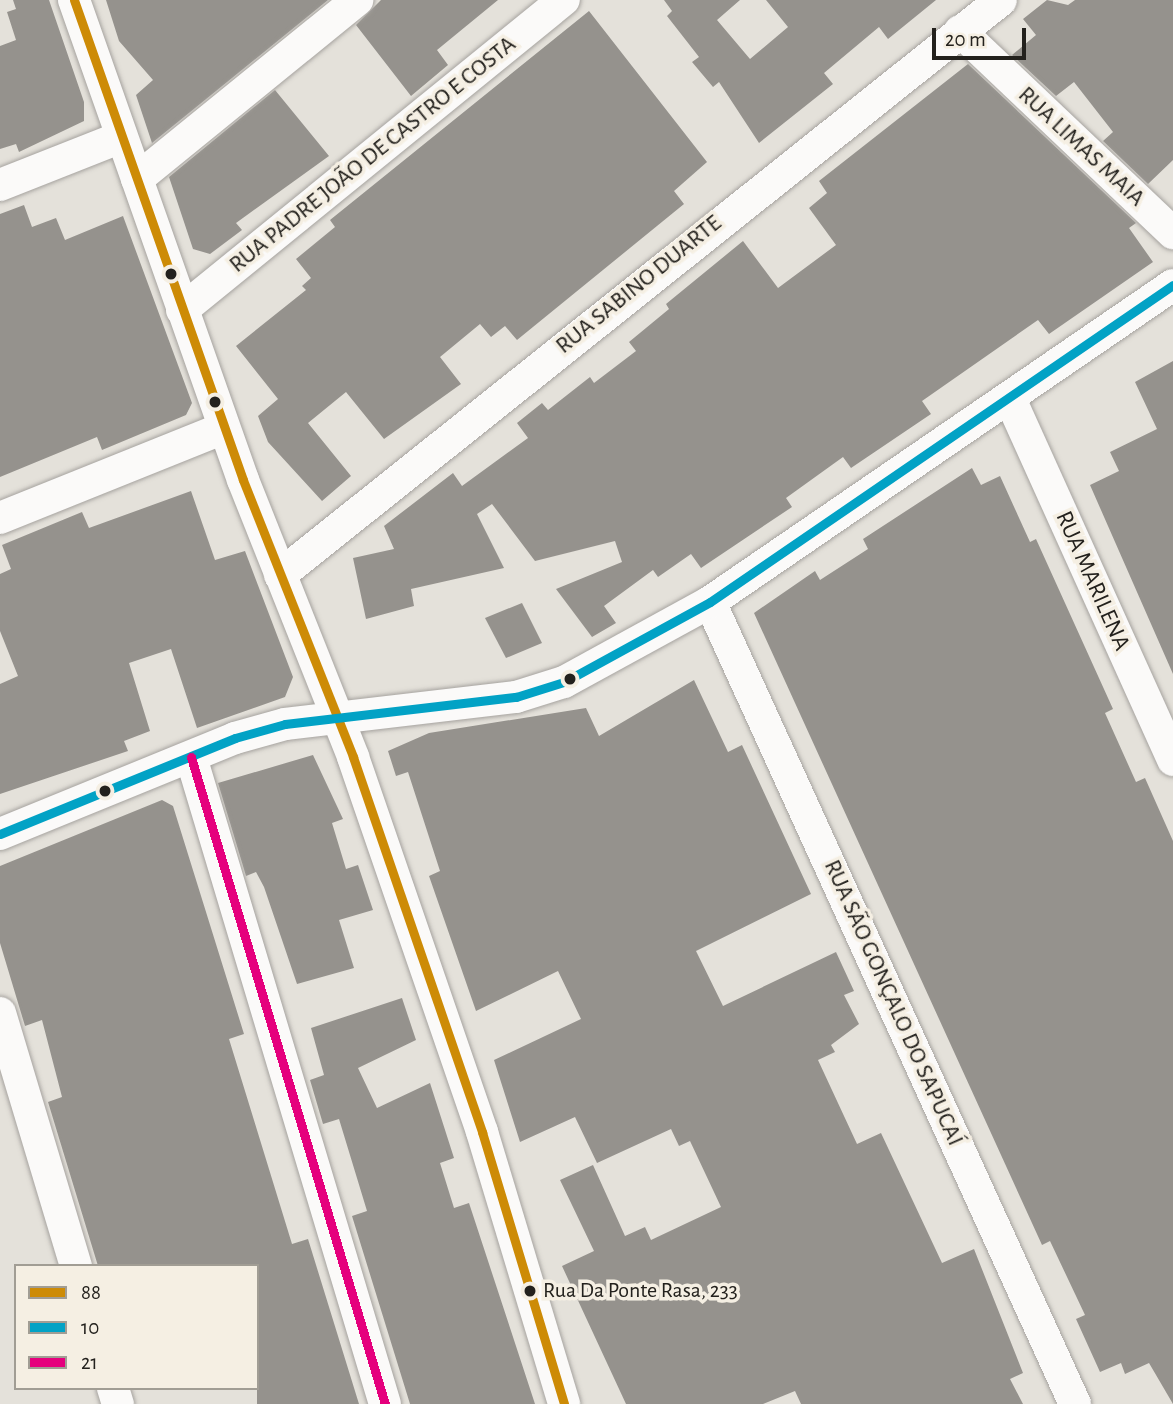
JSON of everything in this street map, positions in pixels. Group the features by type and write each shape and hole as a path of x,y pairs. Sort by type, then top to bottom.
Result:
{"street":[{"path":"74,0 224,428 336,715 482,1132 564,1404"},
{"path":"136,179 357,0"},
{"name":"RUA PADRE JOÃO DE CASTRO E COSTA","path":"182,310 564,0"},
{"name":"RUA LIMAS MAIA","path":"979,11 1173,233"},
{"name":"RUA SABINO DUARTE","path":"281,575 979,11"},
{"path":"0,186 121,137"},
{"path":"0,834 235,738 336,715 516,697 564,682 710,602 1011,401 1173,285"},
{"name":"RUA MARILENA","path":"1011,401 1173,760"},
{"path":"0,518 224,428"},
{"name":"RUA SÃO GONÇALO DO SAPUCAÍ","path":"710,602 1075,1404"},
{"path":"191,757 386,1404"},
{"path":"0,1013 75,1264"}],"building":[{"path":"13,0 49,0 84,102 84,121 19,152 16,144 0,149 0,46 16,40 7,12 16,9"},
{"path":"106,0 328,0 152,143 136,95 153,80 119,41"},
{"path":"381,0 498,0 437,50 448,65 411,96 356,25"},
{"path":"664,0 740,0 717,20 750,59 788,27 766,0 936,0 888,39 879,27 824,73 833,84 759,143 719,82 713,87 692,62 699,57 667,16 672,11"},
{"path":"1047,0 1068,5 1075,0 1173,0 1173,160 1148,184 1103,141 1113,132 1074,82 1056,96 1012,55 1036,35 1023,19"},
{"path":"589,11 707,162 674,191 684,204 517,340 505,326 491,337 480,324 440,357 461,384 384,439 346,392 308,423 351,476 322,501 268,442 258,416 278,399 236,346 306,290 302,286 311,278 296,259 335,227 330,220"},
{"path":"968,64 1136,223 1129,228 1153,262 1049,334 1038,320 922,401 931,414 851,468 843,457 786,498 792,507 701,568 691,554 658,577 653,570 604,606 616,623 592,637 556,589 622,562 615,541 535,561 492,504 477,514 504,568 411,589 414,606 366,619 353,558 394,549 384,526 453,473 462,486 528,438 517,423 542,403 548,410 590,377 594,383 636,351 629,342 669,309 666,304 743,241 778,288 836,245 809,208 827,193 819,181"},
{"path":"275,90 329,156 236,223 242,230 210,254 193,249 169,177"},
{"path":"24,205 32,227 56,218 65,240 123,216 192,403 186,415 102,450 97,437 0,477 0,214"},
{"path":"1173,361 1173,674 1090,485 1119,471 1110,452 1157,429 1135,382"},
{"path":"972,468 981,485 1000,476 1030,542 1036,539 1113,709 1105,713 1136,782 1145,778 1173,841 1173,1404 1149,1363 1125,1374 1121,1363 1100,1372 1076,1319 1085,1315 1050,1241 1042,1245 754,613 815,571 820,580 868,549 863,539"},
{"path":"191,491 215,560 245,551 293,677 285,697 197,728 171,649 129,663 150,731 124,741 128,751 0,794 0,684 18,676 0,631 0,574 11,569 2,545 82,512 89,528"},
{"path":"522,603 542,643 506,658 485,618"},
{"path":"694,680 728,752 742,745 811,894 696,951 723,1006 836,952 854,991 844,995 859,1024 831,1045 835,1052 818,1060 857,1144 881,1133 942,1263 974,1249 1023,1373 1010,1379 1023,1404 801,1404 795,1391 763,1404 626,1404 562,1266 594,1251 560,1180 593,1165 625,1236 645,1227 651,1240 721,1207 690,1141 679,1146 671,1129 597,1163 575,1117 520,1142 494,1060 581,1019 558,971 476,1011 429,876 440,871 408,772 396,776 388,751 429,733 586,708 599,736"},
{"path":"313,755 343,819 332,823 346,869 358,865 373,910 339,920 354,968 297,984 264,887 256,872 246,876 218,783"},
{"path":"162,800 173,806 244,1034 229,1039 292,1244 308,1239 359,1404 257,1404 259,1264 97,1264 48,1102 62,1097 42,1020 25,1026 0,943 0,866"},
{"path":"402,998 416,1040 358,1068 377,1108 430,1083 454,1158 440,1163 454,1208 469,1203 535,1404 410,1404 352,1216 367,1211 339,1119 323,1124 310,1080 324,1075 311,1028"}],"transit line":[{"name":"88","path":"74,0 243,480 353,757 482,1132 564,1404"},
{"name":"10","path":"0,834 235,738 285,724 516,697 564,682 710,602 1173,285"},
{"name":"21","path":"191,757 385,1404"}],"place":[{"name":"Rua Da Ponte Rasa, 233","path":"530,1291"}]}
